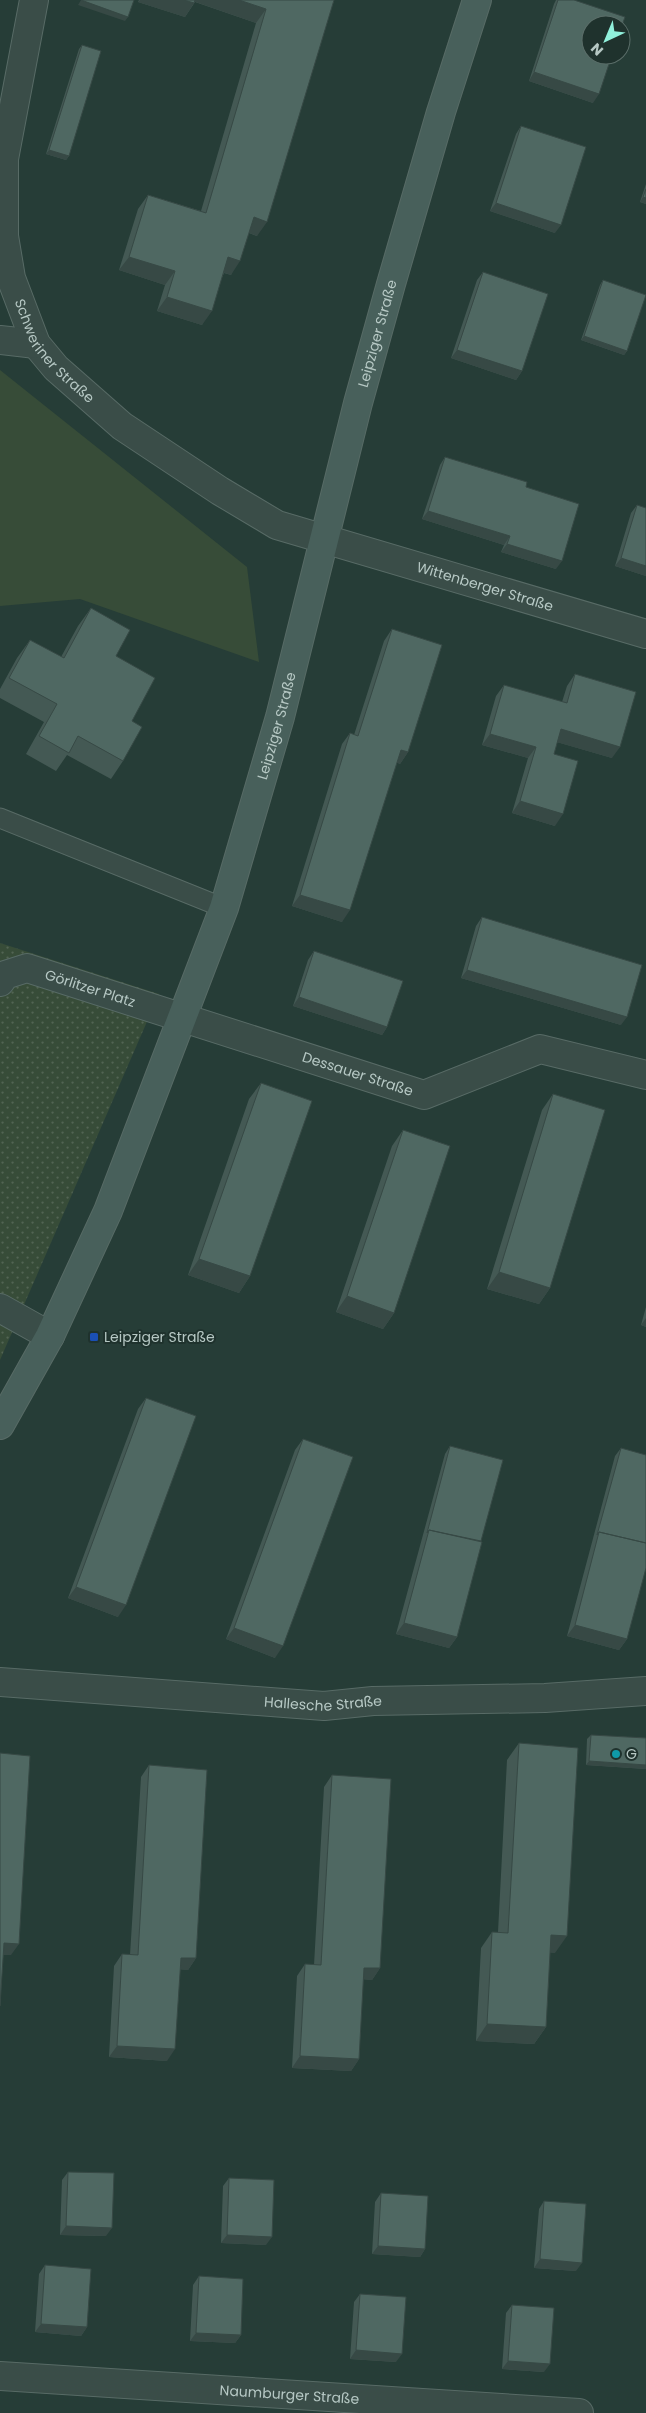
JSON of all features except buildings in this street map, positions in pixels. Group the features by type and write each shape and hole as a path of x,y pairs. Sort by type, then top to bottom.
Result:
{"main road":[{"name":"Leipziger Straße","path":"0,1425 50,1336 108,1211 224,908 280,717 324,539 391,284 441,112 477,0"}],"street":[{"name":"Schweriner Straße","path":"26,4 4,159 4,236 11,278 36,344 56,368 122,426 220,491 276,525 324,539"},
{"path":"0,340 36,344"},
{"name":"Wittenberger Straße","path":"324,539 646,634"},
{"name":"Görlitzer Platz","path":"0,982 5,975 27,968 183,1016"},
{"name":"Dessauer Straße","path":"183,1016 424,1095 540,1049 646,1076"},
{"path":"0,1308 50,1336"},
{"name":"Hallesche Straße","path":"0,1682 324,1706 373,1701 545,1698 646,1692"},
{"name":"Naumburger Straße","path":"0,2376 579,2413"}],"lane":[{"path":"0,818 224,908"}],"green space":[{"path":"0,370 247,567 259,662 80,599 0,606"},
{"path":"0,943 159,994 0,1360"}],"place":[{"name":"Leipziger Straße","path":"94,1337"},
{"name":"G","path":"616,1754"}]}
